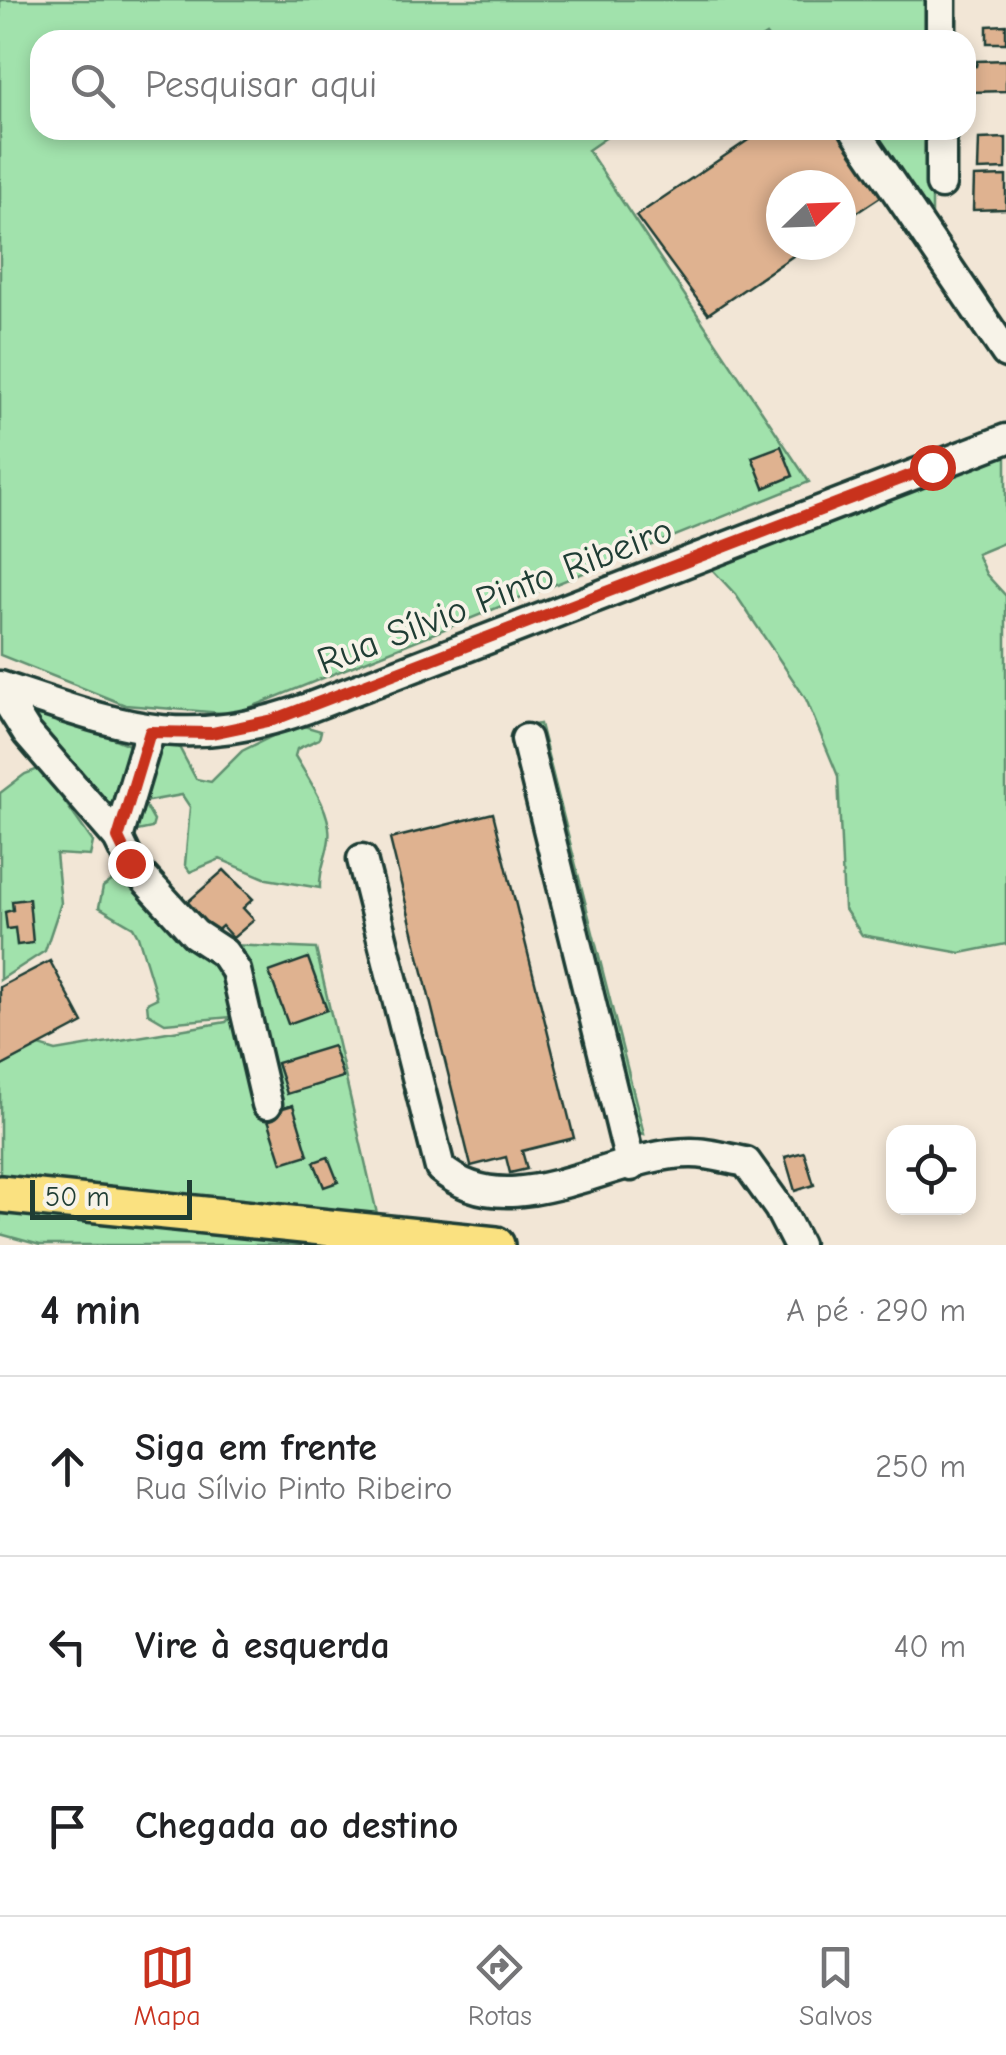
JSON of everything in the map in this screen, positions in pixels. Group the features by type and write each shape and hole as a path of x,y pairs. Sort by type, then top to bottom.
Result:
{"main road":[{"path":"0,1194 420,1241 496,1245"}],"street":[{"path":"941,0 941,30"},
{"path":"861,140 1006,353"},
{"path":"941,140 941,184"},
{"name":"Rua Sílvio Pinto Ribeiro","path":"0,688 150,732 212,733 273,720 1006,438"},
{"path":"0,688 27,733 118,838 130,863 195,934 224,953 236,971 267,1104"},
{"path":"118,838 150,732"},
{"path":"526,739 631,1166"},
{"path":"362,859 440,1168 462,1187 506,1194 691,1153 746,1162 779,1208 798,1245"}],"green space":[{"path":"0,0 932,0 932,30 30,30 30,140 602,140 588,150 809,482 234,714 125,705 0,655"},
{"path":"858,140 932,140 932,225"},
{"path":"1006,455 1006,542 977,554 986,574 1006,596 1006,944 961,953 862,935 844,908 838,776 806,699 736,595 708,565 960,464"},
{"path":"35,716 63,718 132,746 124,783 113,805 104,806 41,733"},
{"path":"297,724 321,731 319,739 297,749 295,756 327,818 329,839 320,888 267,879 220,859 190,872 185,865 190,807 182,795 143,802 154,821 152,828 137,831 132,817 154,751 162,746 179,747 196,779 211,782 242,751"},
{"path":"540,724 644,1134 628,1130 528,726"},
{"path":"41,768 93,842 90,856 56,854 61,903 45,951 0,980 0,793 25,774"},
{"path":"113,880 133,884 232,945 316,949 378,1218 0,1176 0,1067 40,1046 56,1051 226,1022 231,1017 165,1023 148,1013 147,1003 157,998 138,936 133,927 99,907 103,887"},
{"path":"0,1207 355,1245 40,1245 0,1234"}],"building":[{"path":"1006,25 1006,43 987,43 987,26"},
{"path":"1006,60 1006,91 976,92 977,61"},
{"path":"1006,138 1006,169 978,170 979,139"},
{"path":"748,140 844,140 885,194 856,213 856,170 766,170 766,260 787,260 708,314 636,216"},
{"path":"1006,176 1006,209 973,210 974,177"},
{"path":"781,446 793,476 764,488 752,457"},
{"path":"493,813 574,1138 522,1151 527,1169 510,1173 506,1157 471,1166 390,839"},
{"path":"224,870 253,899 243,908 254,920 233,938 222,926 212,935 183,906"},
{"path":"29,899 33,943 17,945 15,928 7,929 5,912 13,910 12,901"},
{"path":"308,958 327,1010 288,1024 269,972"},
{"path":"50,961 83,1023 0,1067 0,987"},
{"path":"333,1046 343,1077 287,1094 277,1063"},
{"path":"293,1105 308,1155 282,1163 266,1113"},
{"path":"804,1152 814,1185 795,1191 785,1157"},
{"path":"328,1157 338,1182 324,1187 314,1162"}],"route":[{"path":"130,863 118,838 150,732 212,733 273,720 932,467"}]}
